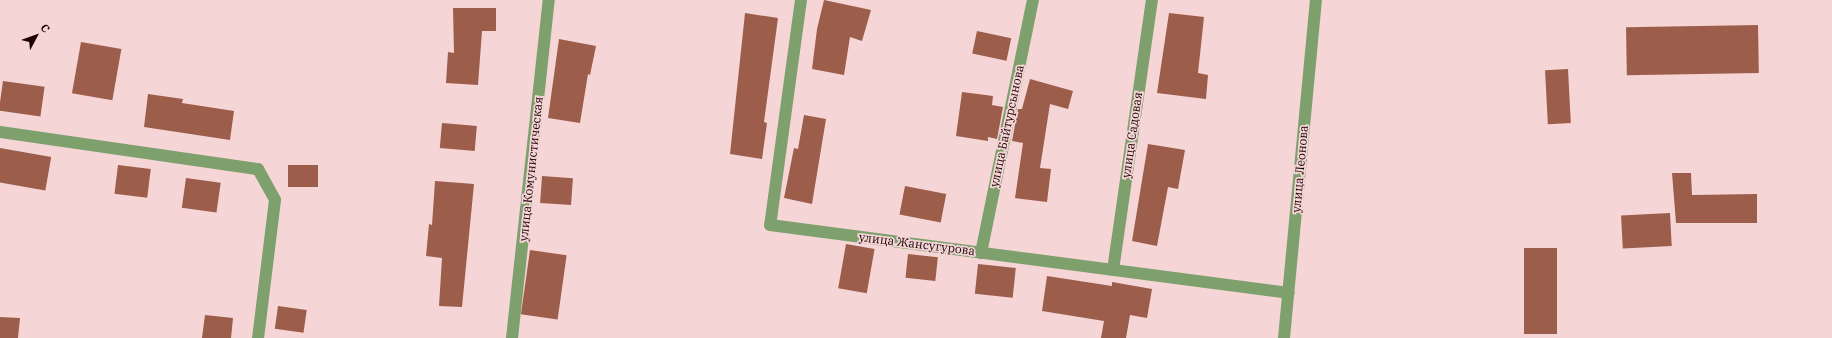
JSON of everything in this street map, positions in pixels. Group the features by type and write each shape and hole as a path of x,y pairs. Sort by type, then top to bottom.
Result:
{"street":[{"name":"улица Комунистическая","path":"512,338 549,0"},
{"name":"улица Жансугурова","path":"801,0 770,225 1289,293"},
{"name":"улица Байтурсынова","path":"981,253 1033,0"},
{"name":"улица Садовая","path":"1113,270 1152,0"},
{"name":"улица Леонова","path":"1284,338 1316,0"},
{"path":"0,132 258,169 274,200 258,338"}],"building":[{"path":"824,0 871,10 862,41 850,37 844,75 812,69 817,29"},
{"path":"453,8 496,8 496,31 482,31 478,85 446,83 448,52 454,53"},
{"path":"745,13 778,18 764,122 767,123 762,159 730,154"},
{"path":"1169,13 1204,17 1198,73 1208,75 1206,99 1157,93"},
{"path":"1758,25 1759,73 1627,75 1626,27"},
{"path":"977,31 1011,38 1006,61 972,53"},
{"path":"559,39 596,46 590,75 588,74 580,123 548,118"},
{"path":"81,42 121,49 112,100 72,93"},
{"path":"1568,69 1571,123 1548,124 1545,70"},
{"path":"1030,79 1073,91 1068,109 1050,104 1040,168 1051,169 1047,202 1015,198 1023,143 1012,141 1018,109 1022,109"},
{"path":"3,81 45,87 40,117 0,111"},
{"path":"962,92 993,96 992,105 1003,107 997,139 988,137 988,141 956,136"},
{"path":"148,94 183,99 182,103 234,111 230,140 144,127"},
{"path":"804,115 826,119 812,204 784,198 794,148 798,149"},
{"path":"442,123 477,126 475,151 440,148"},
{"path":"1148,144 1185,150 1178,189 1168,187 1157,246 1132,241"},
{"path":"0,148 51,157 45,191 0,183"},
{"path":"118,165 151,169 147,198 114,194"},
{"path":"288,165 318,165 318,187 288,187"},
{"path":"1672,173 1691,173 1692,195 1757,194 1757,223 1676,223"},
{"path":"542,176 573,178 571,205 540,203"},
{"path":"186,178 221,183 216,213 182,208"},
{"path":"435,181 474,184 462,307 439,306 442,258 426,256 429,224 432,225"},
{"path":"905,186 946,194 941,222 899,214"},
{"path":"1670,213 1672,246 1623,249 1621,216"},
{"path":"846,244 875,249 867,293 838,288"},
{"path":"1524,248 1557,248 1557,334 1524,334"},
{"path":"530,250 567,255 558,320 521,314"},
{"path":"908,254 938,257 935,281 905,278"},
{"path":"978,264 1016,268 1013,298 975,294"},
{"path":"1047,276 1112,286 1112,282 1152,289 1147,318 1130,315 1126,338 1101,338 1104,321 1042,311"},
{"path":"278,306 307,310 304,333 275,329"},
{"path":"205,315 233,318 231,338 202,338"},
{"path":"0,317 20,318 18,338 0,338"}]}
